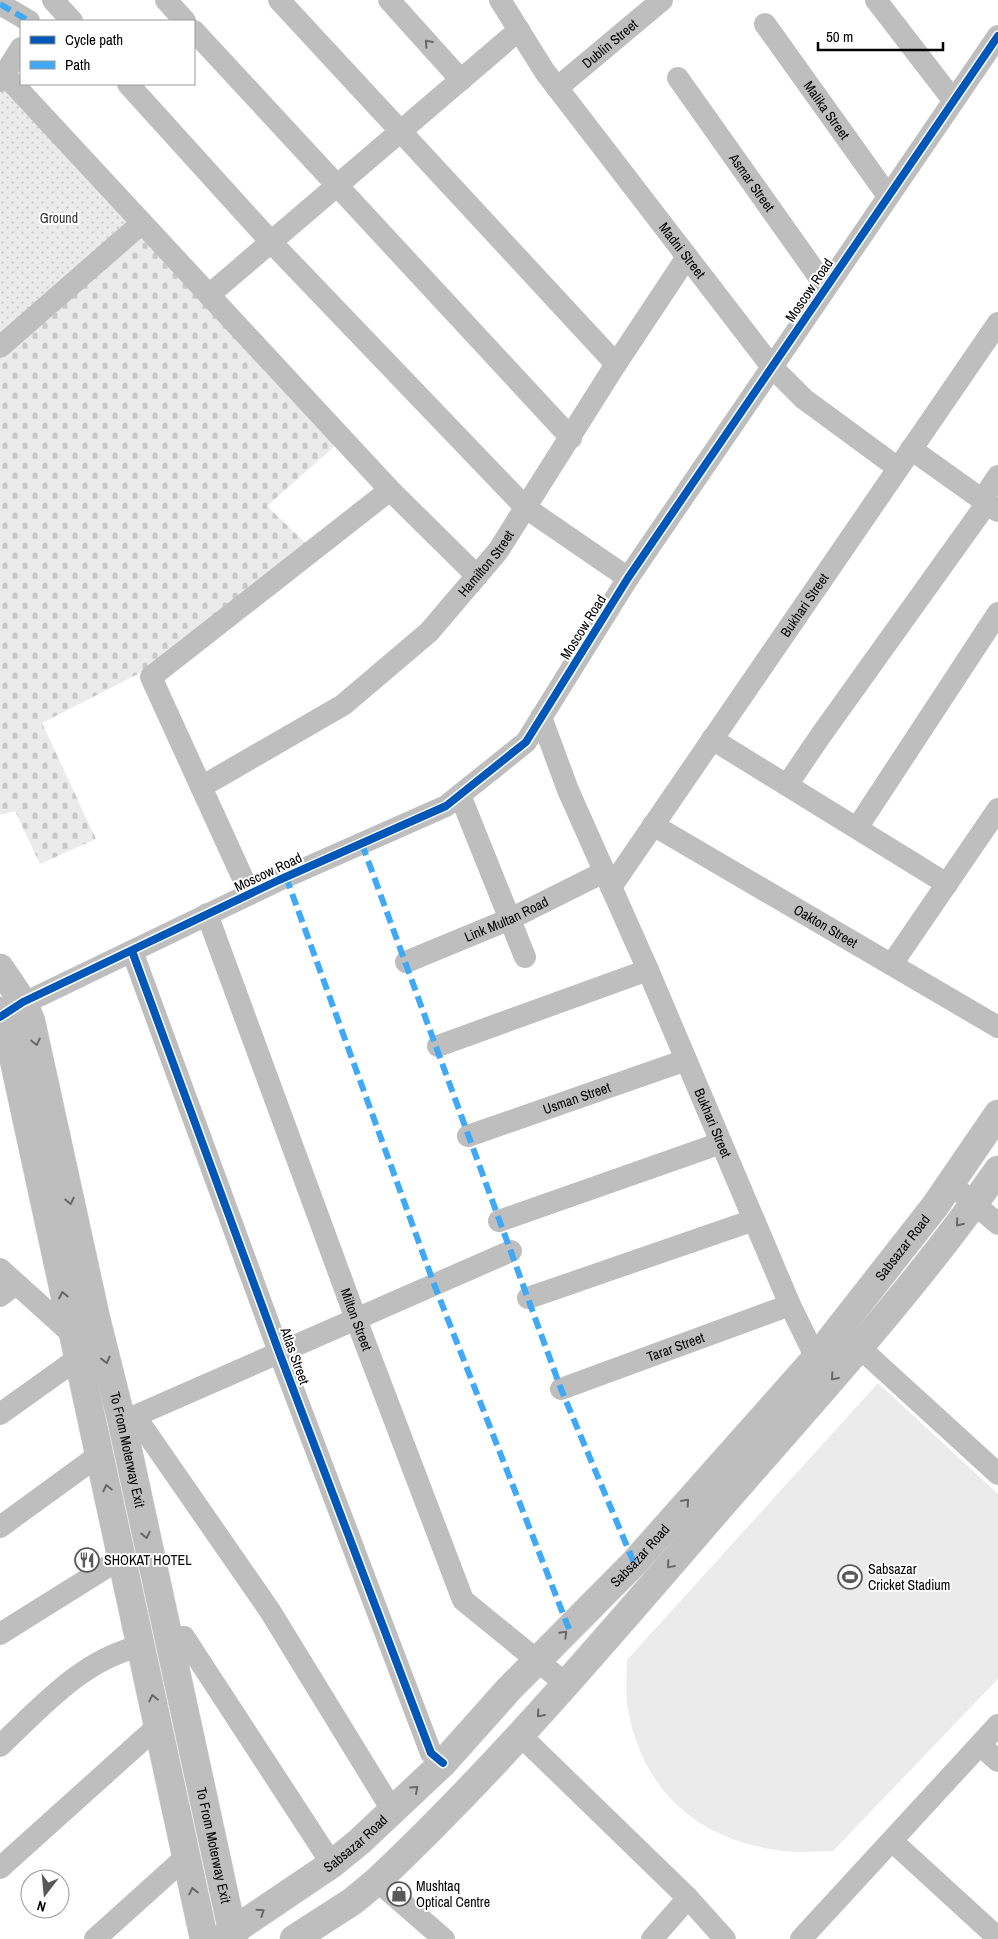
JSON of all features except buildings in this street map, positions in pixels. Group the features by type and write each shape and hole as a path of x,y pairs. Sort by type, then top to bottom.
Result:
{"main road":[{"name":"To From Moterway Exit","path":"0,968 6,1011 74,1346 123,1557 204,1939"},
{"name":"To From Moterway Exit","path":"6,1011 31,1021 96,1318 128,1417 169,1639 229,1937"},
{"name":"Sabsazar Road","path":"229,1937 332,1864 443,1763 538,1660 634,1563 816,1358 950,1183 998,1114"},
{"name":"Sabsazar Road","path":"294,1939 353,1900 377,1881 521,1736 859,1347 975,1203 998,1170"}],"street":[{"path":"39,20 51,0 71,20"},
{"path":"166,0 184,20"},
{"path":"279,0 616,364"},
{"path":"389,0 461,80"},
{"name":"Madni Street","path":"500,0 557,88 772,367 804,399 898,468"},
{"name":"Dublin Street","path":"557,88 662,0"},
{"path":"876,0 953,100"},
{"path":"0,4 27,20"},
{"name":"Malika Street","path":"765,24 888,196"},
{"path":"209,295 519,30"},
{"path":"195,32 571,438"},
{"name":"Moscow Road","path":"6,1011 207,914 446,806 526,742 628,578 998,36"},
{"path":"20,50 3,78 142,223 390,490 477,576"},
{"name":"Asmar Street","path":"678,78 826,287"},
{"path":"129,85 272,243 526,508 628,578"},
{"path":"0,347 142,223"},
{"name":"Hamilton Street","path":"201,787 343,705 429,632 498,550 571,438 616,364 687,257"},
{"name":"Bukhari Street","path":"608,879 653,825 998,323"},
{"path":"911,449 989,505"},
{"path":"787,785 821,735 989,505 998,476"},
{"path":"250,894 151,677 390,490"},
{"path":"857,828 998,613"},
{"name":"Bukhari Street","path":"541,717 568,790 648,970 790,1305 816,1358"},
{"path":"712,739 947,884"},
{"path":"460,795 525,957"},
{"path":"892,964 998,809"},
{"name":"Oakton Street","path":"653,825 998,1027"},
{"name":"Link Multan Road","path":"406,962 608,879"},
{"name":"Milton Street","path":"207,914 356,1319 463,1600 566,1684"},
{"name":"Atlas Street","path":"132,951 431,1753 443,1763"},
{"path":"438,1046 648,970"},
{"name":"Usman Street","path":"468,1136 686,1060"},
{"path":"499,1222 721,1143"},
{"path":"950,1183 998,1224"},
{"path":"528,1298 754,1220"},
{"path":"392,1810 270,1611 128,1417 511,1251"},
{"path":"0,1269 8,1290 74,1346 0,1414"},
{"name":"Tarar Street","path":"561,1389 790,1305"},
{"path":"859,1347 998,1474"},
{"path":"0,1527 99,1455"},
{"path":"0,1634 123,1557"},
{"path":"169,1639 184,1637 332,1864"},
{"path":"0,1746 71,1679 120,1651 141,1646"},
{"path":"801,1939 998,1725"},
{"path":"0,1868 158,1726"},
{"path":"521,1736 688,1898 725,1939"},
{"path":"980,1745 998,1762"},
{"path":"892,1841 998,1938"},
{"path":"95,1939 186,1857"},
{"path":"377,1881 444,1939"},
{"path":"652,1939 688,1898"}],"green space":[{"name":"Ground","path":"0,81 142,223 0,347"},
{"path":"142,223 343,439 267,506 313,550 146,670 42,723 96,839 40,864 15,811 0,815 0,347"},
{"name":"Sabsazar Cricket Stadium","path":"878,1383 998,1494 998,1679 833,1851 790,1852 754,1846 726,1837 702,1824 680,1808 662,1789 647,1766 636,1740 627,1704 627,1660"}],"marked path":[{"path":"0,4 27,20"},
{"path":"362,844 561,1389 634,1563"},
{"path":"286,877 434,1284 569,1629"}],"cycle path":[{"path":"0,1017 23,1002 279,880 446,806 526,742 628,578 998,36"},
{"path":"132,951 279,1352 431,1753 443,1763"}],"place":[{"name":"SHOKAT HOTEL","path":"87,1560"},
{"name":"Sabsazar Cricket Stadium","path":"850,1577"},
{"name":"Mushtaq Optical Centre","path":"399,1894"}]}
